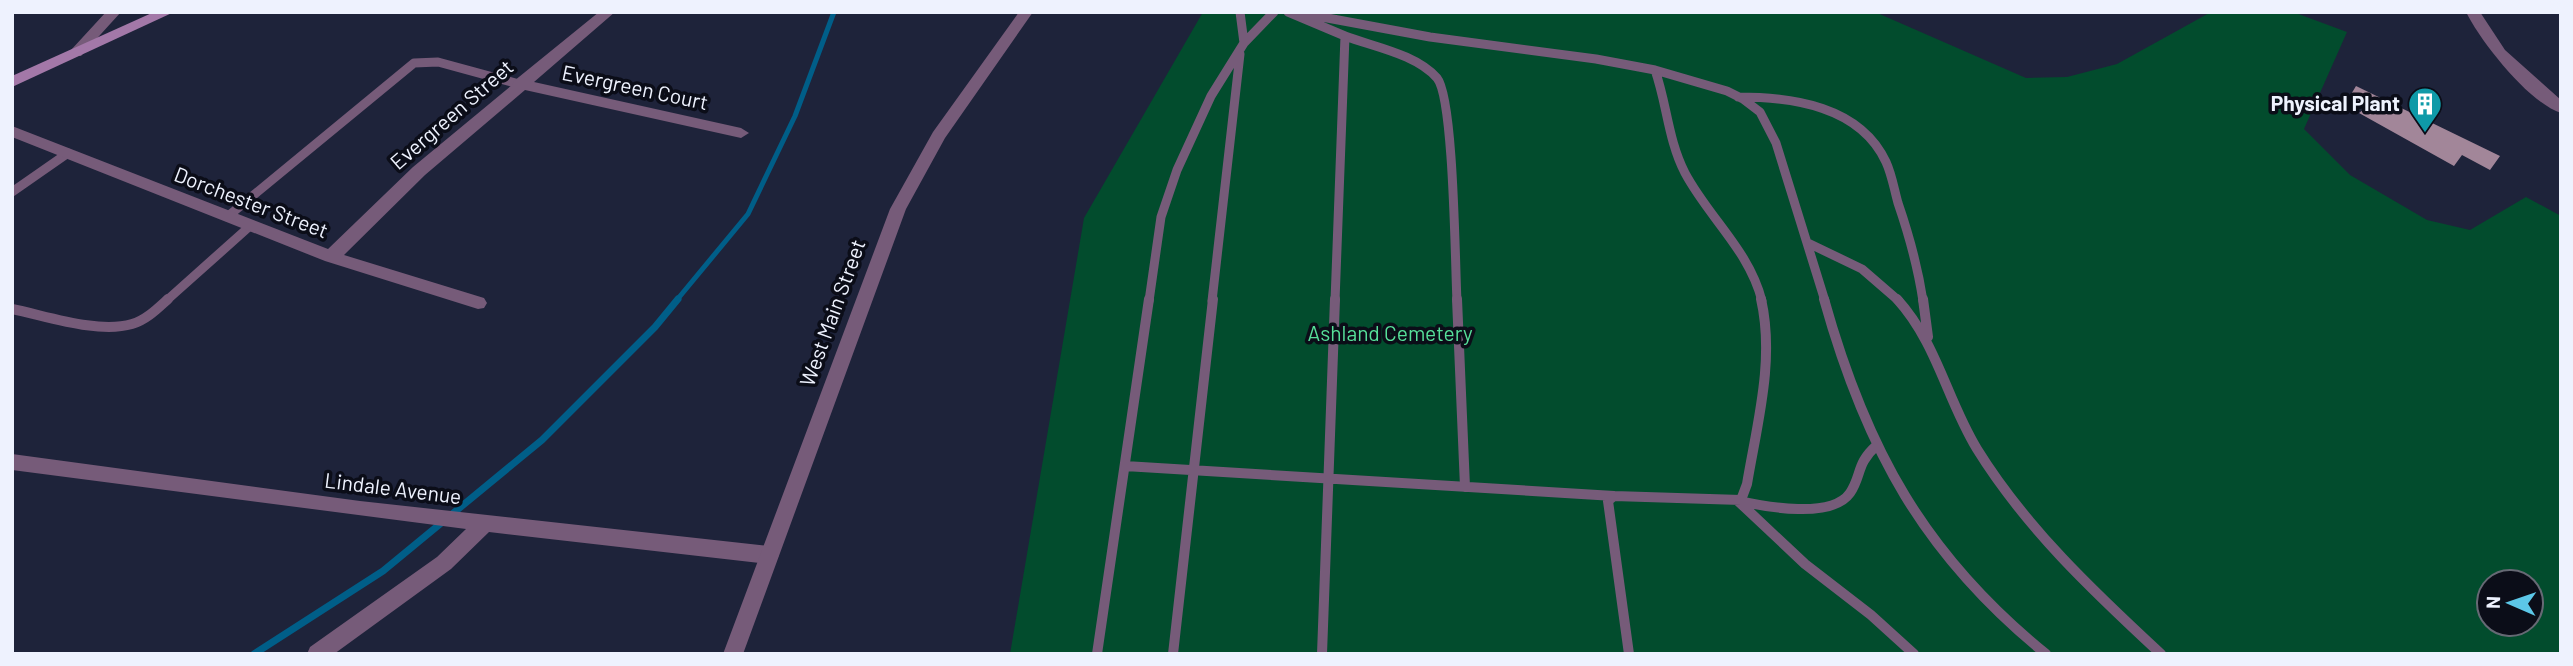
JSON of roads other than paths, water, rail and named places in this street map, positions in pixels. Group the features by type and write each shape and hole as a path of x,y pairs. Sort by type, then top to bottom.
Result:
{"main road":[{"path":"12,82 167,12"}],"street":[{"path":"76,53 114,12"},
{"name":"Evergreen Street","path":"331,257 419,171 519,84 608,12"},
{"name":"West Main Street","path":"733,654 898,209 938,136 1026,12"},
{"path":"2473,12 2494,49 2529,85 2561,108"},
{"name":"Evergreen Court","path":"519,84 741,133"},
{"name":"Dorchester Street","path":"12,131 331,257 478,303"},
{"name":"Lindale Avenue","path":"12,462 410,515 769,555"},
{"path":"317,654 444,563 479,523"}],"lane":[{"path":"1173,654 1242,47 1240,12"},
{"path":"1097,654 1165,201 1212,96 1242,47 1274,12"},
{"path":"1288,12 1420,66 1437,76 1441,85 1449,129 1465,486"},
{"path":"1295,12 1430,37 1596,59 1655,70 1737,97 1760,112 1772,132 1851,382 1876,446 1923,521 1962,575 2000,616 2046,654"},
{"path":"1322,654 1345,36"},
{"path":"226,217 414,63 438,62 519,84"},
{"path":"1655,70 1663,93 1672,142 1682,166 1698,194 1738,246 1754,275 1765,306 1768,324 1765,383 1746,491 1738,501"},
{"path":"1737,97 1767,96 1815,103 1853,124 1871,140 1888,164 1905,222 1924,297 1928,341"},
{"path":"12,192 68,153"},
{"path":"12,309 107,328 133,324 149,316 250,226"},
{"path":"1808,243 1845,257 1881,282 1913,317 1928,341 1970,437 2011,498 2058,556 2161,654"},
{"path":"1125,467 1738,501 1758,506 1816,508 1835,505 1844,500 1851,491 1856,471 1867,453 1876,446"},
{"path":"1614,496 1608,501 1629,654"},
{"path":"1738,501 1804,564 1871,615 1914,654"}],"waterway":[{"path":"676,301 748,214 795,116 834,12"},
{"path":"254,654 383,571 542,440 655,327 678,299"}],"place":[{"name":"Physical Plant","path":"2425,134"}],"park label":[{"name":"Ashland Cemetery","path":"1390,334"}]}
